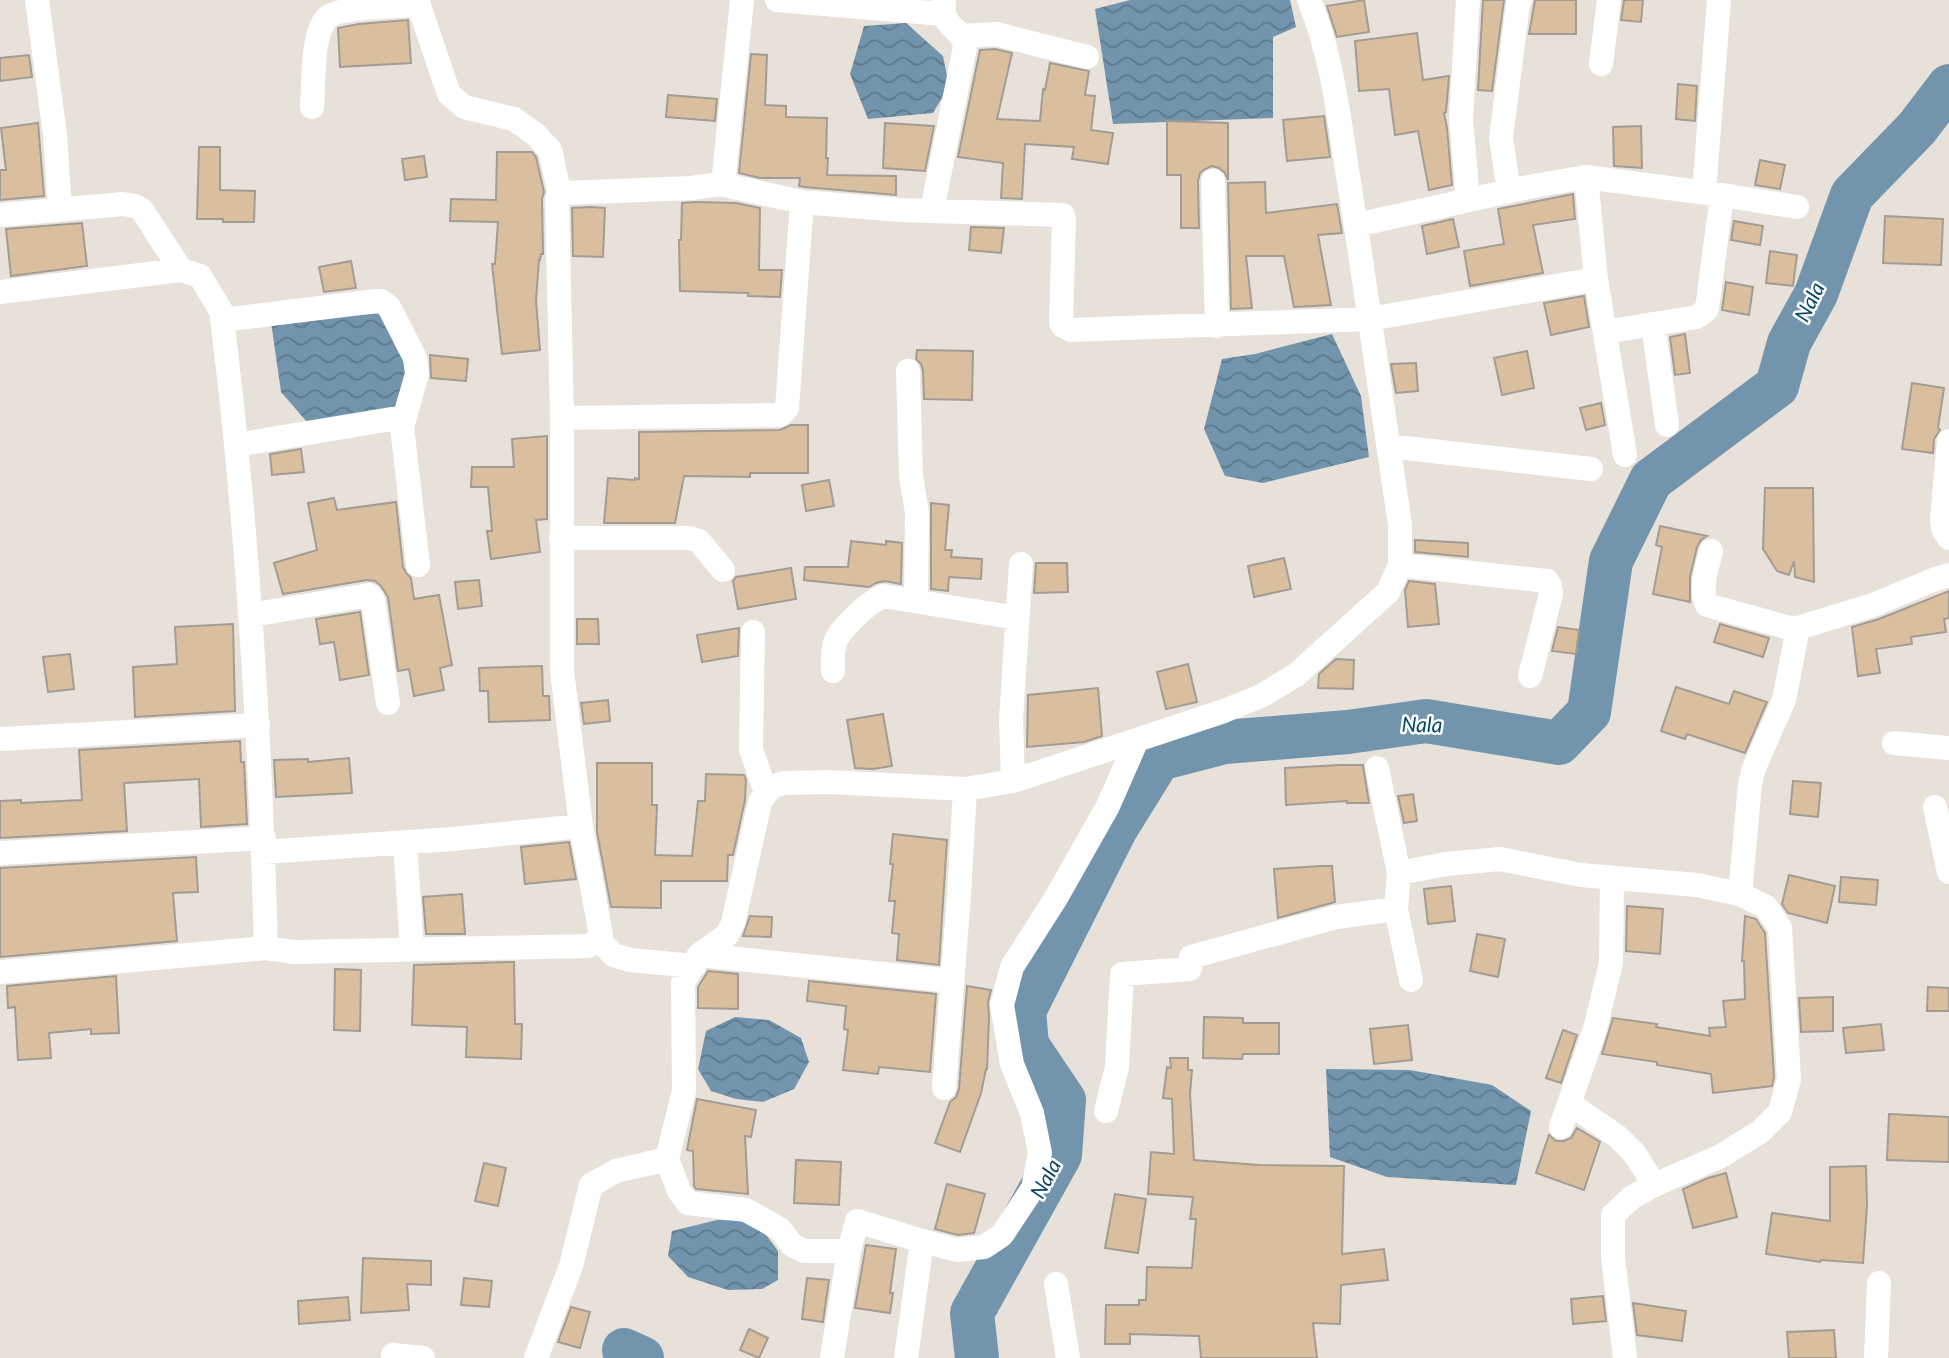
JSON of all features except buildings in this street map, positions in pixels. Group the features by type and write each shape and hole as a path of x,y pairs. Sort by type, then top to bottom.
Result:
{"street":[{"path":"37,0 55,135 60,209"},
{"path":"720,184 724,175 742,0"},
{"path":"777,0 944,7 945,20 961,36 965,47 932,210"},
{"path":"849,1251 804,1251 792,1245 780,1229 746,1210 688,1203 679,1191 667,1160 684,1091 683,984 697,960 727,935 733,923 760,802 766,793 774,786 784,783 818,782 965,789 1013,781 1224,711 1261,696 1296,675 1388,592 1401,565 1400,525 1356,225 1326,45 1309,0"},
{"path":"1468,0 1461,118 1468,200"},
{"path":"1509,191 1501,138 1520,0"},
{"path":"1601,64 1609,0"},
{"path":"1605,332 1697,317 1707,309 1719,0"},
{"path":"312,107 316,43 326,18 340,11 418,2 449,94 464,107 514,119 535,134 550,150 560,195"},
{"path":"961,36 996,34 1087,57"},
{"path":"1356,225 1586,177 1797,207"},
{"path":"1586,177 1596,279 1625,455"},
{"path":"1213,181 1217,326"},
{"path":"0,972 266,948 294,952 587,946 598,940 601,935 581,826 562,671 562,418 557,199 564,193 691,188 720,184 802,202 900,210 1063,215 1061,323 1071,330 1370,319 1596,279"},
{"path":"562,418 783,414 787,408 802,202"},
{"path":"0,215 123,204 135,206 142,210 181,270"},
{"path":"0,292 181,270 201,276 219,305 236,444 251,615 264,845 266,948"},
{"path":"222,320 376,301 386,303 412,350 416,365 417,374 404,417 402,434 418,565"},
{"path":"1653,324 1667,425"},
{"path":"908,371 911,476 917,513 916,601"},
{"path":"236,444 404,417"},
{"path":"1949,440 1942,519 1943,529 1949,538"},
{"path":"1388,446 1591,468"},
{"path":"561,538 689,538 699,541 723,570"},
{"path":"1711,551 1704,586 1707,605 1790,628 1798,628 1873,605 1949,575"},
{"path":"1013,781 1012,720 1021,564"},
{"path":"1401,565 1547,581 1551,594 1530,676"},
{"path":"251,615 369,594 373,600 388,703"},
{"path":"833,671 835,642 840,632 883,596 1017,618"},
{"path":"1740,894 1754,768 1784,700 1798,628"},
{"path":"753,632 751,749 766,793"},
{"path":"0,739 258,725"},
{"path":"832,1358 849,1251 857,1221 957,1250 984,1247 1002,1236 1033,1188 1040,1153 1032,1113 1012,1064 1002,1004 1012,967 1056,898 1108,806 1137,740"},
{"path":"1894,743 1949,748"},
{"path":"1377,768 1399,873 1396,909 1411,980"},
{"path":"943,1088 965,789"},
{"path":"1935,807 1949,872"},
{"path":"0,853 405,842 581,826"},
{"path":"405,842 412,950"},
{"path":"1399,873 1446,864 1500,859 1581,875 1697,885 1740,894 1766,907 1780,929 1789,1079 1780,1112 1760,1132 1719,1157 1631,1198 1614,1215 1613,1256 1625,1358"},
{"path":"1561,1127 1595,1029 1611,963 1612,878"},
{"path":"1106,1111 1117,1067 1122,974 1190,970 1191,957 1336,917 1396,909"},
{"path":"598,940 614,955 622,958 697,960 952,981"},
{"path":"1569,1103 1618,1137 1635,1154 1654,1185"},
{"path":"536,1358 571,1266 591,1185 616,1171 667,1160"},
{"path":"906,1358 922,1241"},
{"path":"1876,1358 1879,1283"},
{"path":"1056,1284 1068,1358"},
{"path":"393,1358 393,1355 423,1358"}],"water":[{"path":"1130,0 1290,0 1296,27 1273,37 1273,118 1113,124 1095,9"},
{"path":"906,23 943,56 949,86 933,113 868,119 850,74 864,26"},
{"path":"383,313 409,360 395,407 307,422 281,392 271,322"},
{"path":"1332,334 1361,396 1369,457 1263,483 1225,476 1204,429 1222,359 1255,354"},
{"path":"735,1017 769,1020 801,1038 809,1062 794,1089 763,1102 736,1099 711,1091 698,1069 706,1031"},
{"path":"1326,1069 1410,1070 1492,1085 1531,1111 1516,1185 1387,1177 1330,1157"},
{"path":"717,1220 756,1221 778,1251 778,1280 762,1289 728,1290 688,1277 668,1256 672,1231"}],"waterway":[{"name":"Nala","path":"977,1358 972,1313 1060,1155 1064,1100 1027,1045 1024,1011 1115,830 1159,759 1225,742 1348,732 1426,721 1559,743 1589,712 1611,561 1651,480 1777,386 1789,343 1816,294 1852,195 1917,128 1949,86"},
{"name":"Nala","path":"624,1350 642,1358"}]}
